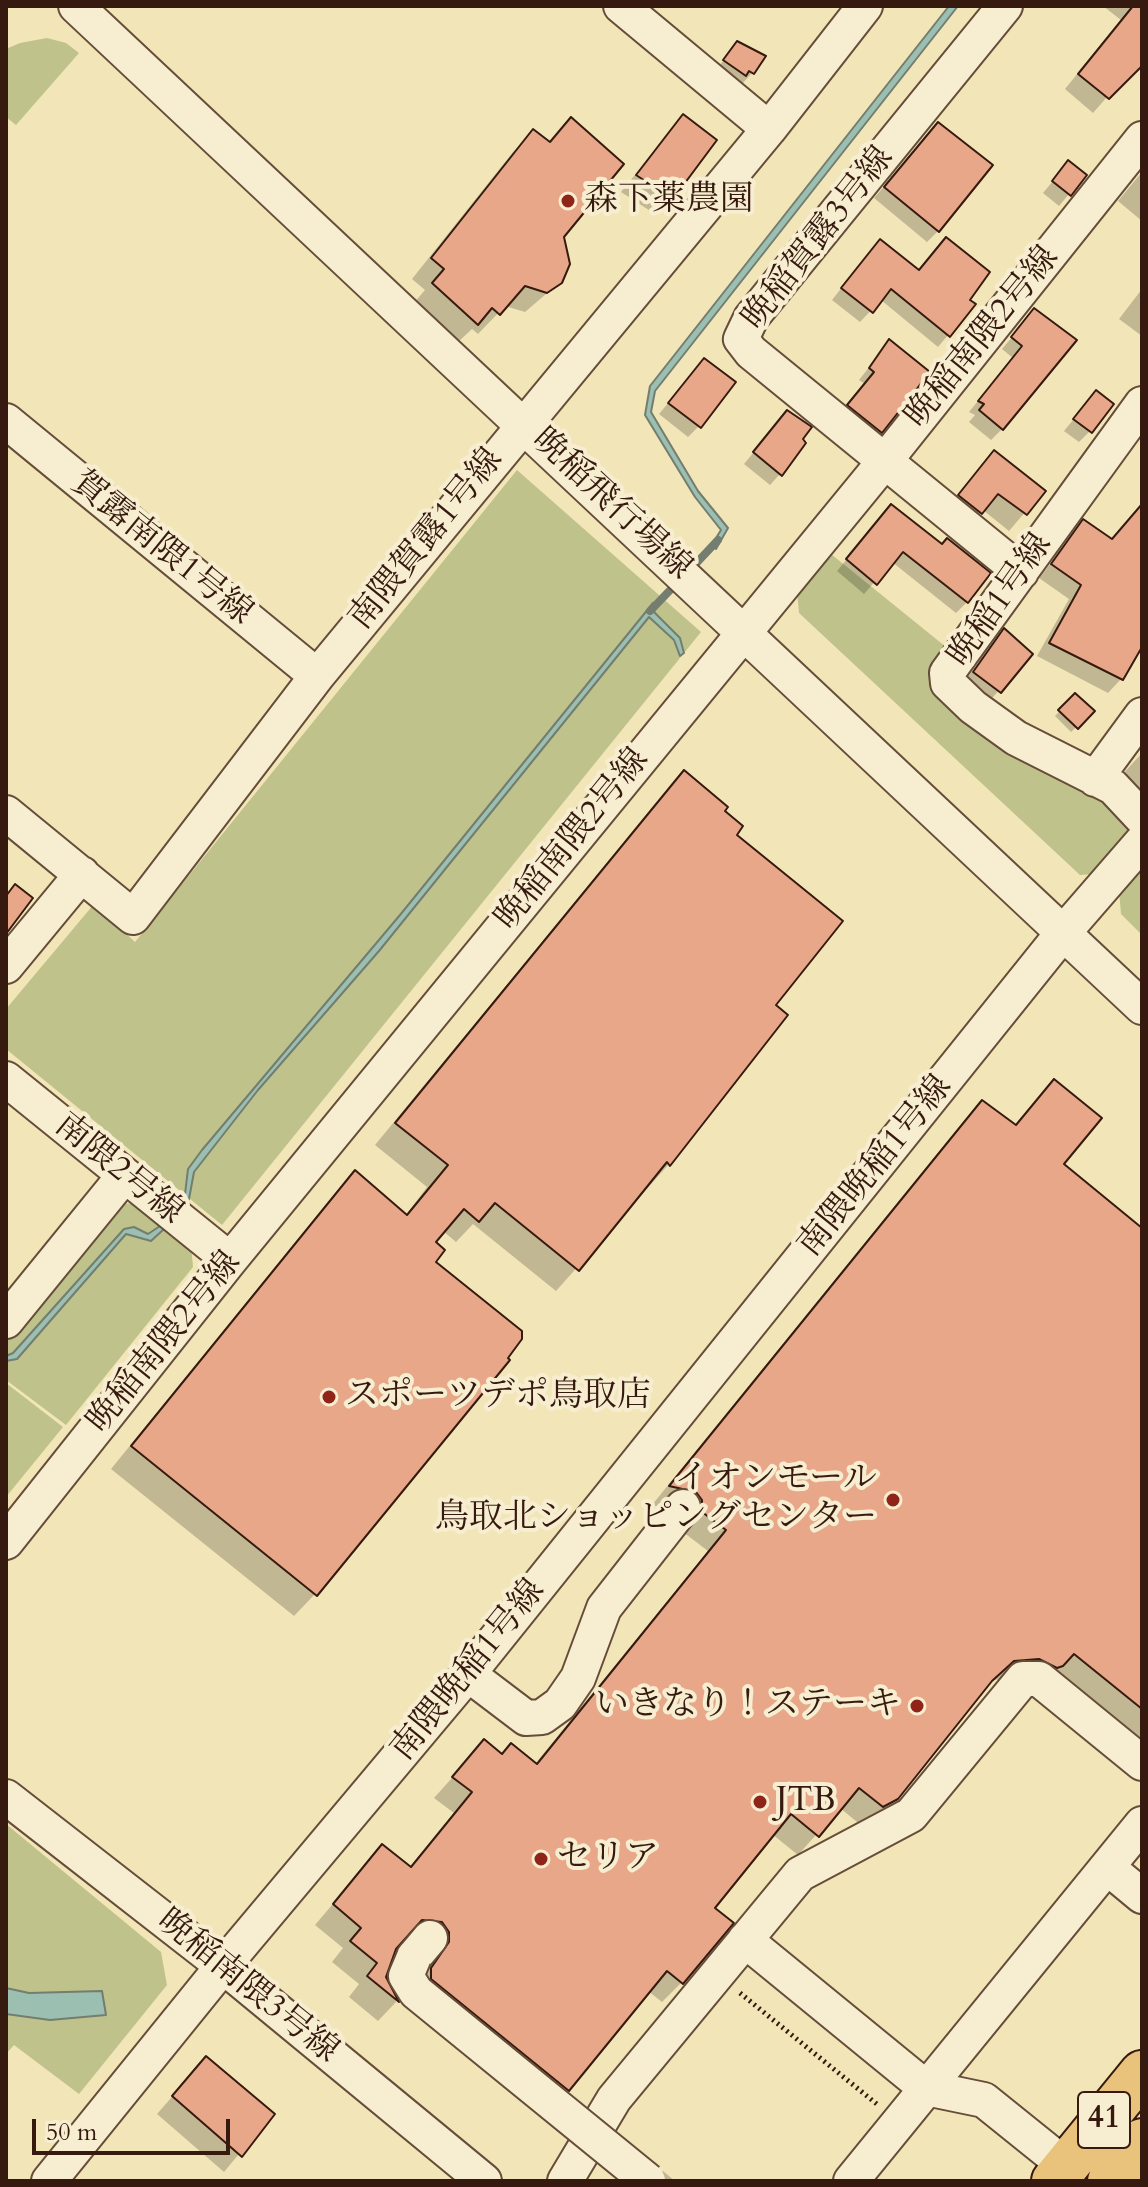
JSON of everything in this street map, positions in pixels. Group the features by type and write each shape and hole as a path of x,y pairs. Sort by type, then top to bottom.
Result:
{"main road":[{"name":"41","path":"1060,2174 1142,2073"},
{"name":"41","path":"1110,2181 1142,2141"}],"street":[{"name":"晩稲飛行場線","path":"76,6 523,422 1142,1007"},
{"path":"621,6 769,129"},
{"name":"南隈賀露1号線","path":"6,813 133,917 317,676 523,422 769,129 865,6"},
{"name":"晩稲賀露3号線","path":"1005,6 751,318 741,339 751,352 1021,572"},
{"name":"晩稲南隈2号線","path":"6,1542 230,1260 743,630 884,462 1142,139"},
{"name":"晩稲1号線","path":"1142,404 947,673 948,683 973,707 1016,738 1113,787 1142,818"},
{"name":"賀露南隈1号線","path":"6,421 317,676"},
{"path":"1095,779 1142,715"},
{"name":"南隈晩稲1号線","path":"49,2181 223,1966 468,1674 1063,933 1142,842"},
{"path":"6,966 82,874"},
{"name":"南隈2号線","path":"6,1079 230,1260"},
{"path":"6,1321 124,1176"},
{"path":"468,1674 526,1718 542,1717 560,1704 578,1678 604,1608 683,1507"},
{"path":"565,2181 614,2099 800,1874 911,1815 1023,1679 1039,1679 1142,1763"},
{"name":"晩稲南隈3号線","path":"6,1797 223,1966 484,2181"},
{"path":"851,2181 1142,1824"},
{"path":"1107,1867 1142,1896"},
{"path":"745,1940 926,2088 984,2100 1060,2174"},
{"path":"422,1948 406,1976 416,1992 648,2181"}],"path":[{"path":"717,1974 899,2122"}],"green space":[{"path":"47,38 66,43 79,53 16,125 6,117 6,49"},
{"path":"517,470 701,632 222,1225 6,1049 6,1009 94,904 135,942"},
{"path":"831,554 946,647 935,667 1107,793 1138,827 1094,874 1080,875 799,613 797,591"},
{"path":"1142,864 1142,935 1121,914 1119,891"},
{"path":"138,1203 191,1245 193,1267 66,1425 6,1380 6,1340 116,1204"},
{"path":"6,1383 63,1427 6,1497"},
{"path":"6,1824 161,1952 167,1985 79,2094 14,2045 6,2054"}],"shaded area":[{"path":"949,6 958,6 655,391 651,412 698,491 728,528 716,549 711,546 721,530 695,497 645,415 650,386"},
{"path":"653,603 657,606 654,612 680,638 684,653 680,656 674,640 649,617 379,951 258,1090 194,1172 189,1199 184,1205 179,1202 185,1194 188,1169 202,1150 400,915"},
{"path":"160,1226 164,1229 151,1241 126,1234 17,1359 6,1361 6,1356 13,1353 124,1229 134,1227 148,1234"},
{"path":"6,1988 29,1993 102,1991 106,2015 50,2020 6,2014"}],"building":[{"path":"1133,6 1142,6 1142,66 1109,99 1078,74"},
{"path":"737,41 766,56 754,74 749,71 746,76 723,60"},
{"path":"683,114 717,140 673,199 636,175"},
{"path":"571,117 624,164 564,237 570,264 562,283 547,293 525,286 500,315 492,308 478,325 432,283 444,269 431,258 533,129 550,142"},
{"path":"938,122 993,165 939,232 884,187"},
{"path":"1068,160 1087,175 1071,196 1052,181"},
{"path":"946,237 990,272 970,300 976,304 950,337 891,289 873,313 841,288 880,239 919,270"},
{"path":"1034,308 1077,340 1003,430 979,410 984,404 978,401 1022,346 1011,337"},
{"path":"889,339 930,372 882,433 847,405 874,372 869,368"},
{"path":"704,358 736,382 701,428 668,403"},
{"path":"1096,390 1114,404 1092,433 1073,419"},
{"path":"787,410 812,427 803,439 806,443 782,476 753,452"},
{"path":"994,450 1046,491 1027,515 998,494 982,514 958,495"},
{"path":"891,504 942,544 947,538 991,573 968,603 903,552 877,585 846,559"},
{"path":"1142,504 1142,647 1123,680 1049,643 1081,585 1051,564 1083,519 1112,539"},
{"path":"1004,628 1033,654 1001,693 973,672"},
{"path":"1075,693 1095,711 1078,729 1058,710"},
{"path":"684,770 728,807 725,811 743,826 737,835 843,921 776,1005 788,1015 670,1166 667,1162 579,1271 495,1203 479,1222 464,1209 436,1242 445,1250 436,1262 522,1331 522,1339 508,1358 510,1360 317,1596 131,1446 355,1170 407,1215 448,1165 395,1123"},
{"path":"15,884 33,898 6,934 6,896"},
{"path":"1054,1079 1102,1118 1064,1164 1142,1228 1142,1709 1074,1654 1057,1668 1039,1659 1014,1661 992,1681 898,1799 883,1807 859,1788 819,1837 791,1814 715,1908 734,1923 683,1984 667,1971 569,2091 431,1979 431,1968 449,1942 449,1932 442,1922 422,1920 396,1949 386,1977 399,2002 367,1976 377,1963 350,1941 361,1928 333,1904 382,1844 411,1867 472,1792 452,1777 484,1739 502,1754 511,1743 537,1764 726,1530 702,1512 702,1500 696,1492 669,1486 982,1100 1016,1125"},
{"path":"206,2056 275,2114 242,2157 172,2096"}],"waterway":[{"path":"689,571 718,540"},
{"path":"650,611 677,583"}],"place":[{"name":"森下薬農園","path":"568,201"},
{"name":"スポーツデポ鳥取店","path":"329,1397"},
{"name":"イオンモール 鳥取北ショッピングセンター","path":"893,1500"},
{"name":"いきなり！ステーキ","path":"917,1706"},
{"name":"JTB","path":"760,1802"},
{"name":"セリア","path":"541,1859"}]}
